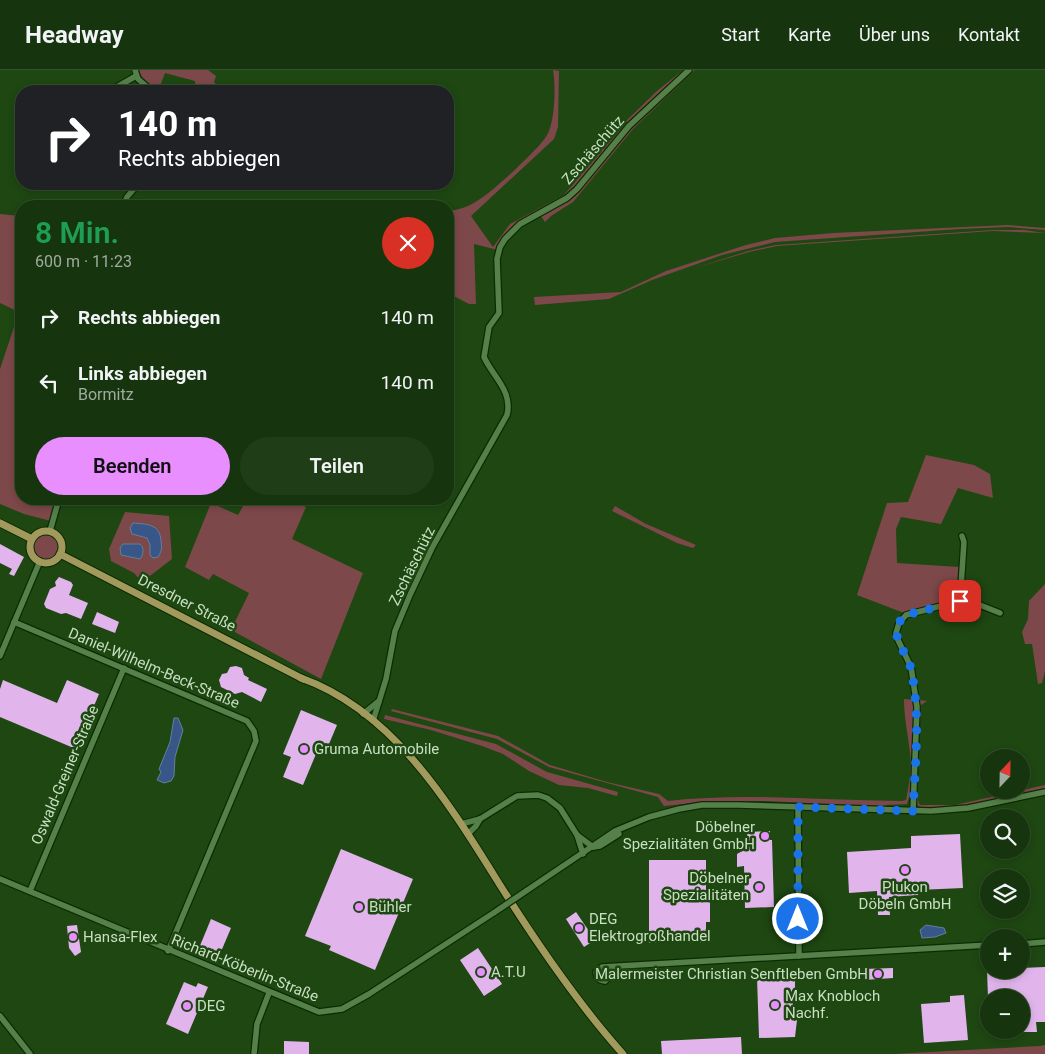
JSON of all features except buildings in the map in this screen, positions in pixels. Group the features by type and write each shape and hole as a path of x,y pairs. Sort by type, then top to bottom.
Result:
{"main road":[{"path":"0,523 32,539"},
{"path":"50,531 60,539 62,548 60,554 52,562 40,561 32,554 30,549 32,539 39,532 50,531"},
{"name":"Dresdner Straße","path":"60,554 316,684 344,700 373,721 410,755 436,789 468,834 471,844 591,1018 623,1054"}],"street":[{"name":"Zschäschütz","path":"373,721 386,679 395,631 420,574 507,415 509,405 506,394 484,357 488,327 499,313 497,269 500,247 510,233 520,224 556,205 577,189 629,126 689,70"},
{"path":"119,85 136,73 144,85"},
{"path":"50,531 57,505"},
{"path":"960,601 964,542 962,536"},
{"path":"0,656 40,561"},
{"path":"913,811 917,707 911,667 898,640 897,628 901,619 906,615 960,601 975,603 1000,613"},
{"name":"Daniel-Wilhelm-Beck-Straße","path":"14,622 247,721 254,731 256,741 168,951"},
{"name":"Oswald-Greiner-Straße","path":"30,892 124,668"},
{"path":"363,714 378,702"},
{"name":"Richard-Köberlin-Straße","path":"0,879 168,951 319,1012 342,1009 369,994 594,847 600,846 633,824 670,811 702,805 913,811 957,810 1045,792"},
{"path":"461,824 480,819 517,796 532,794 543,796 560,808 577,835 583,854"},
{"path":"798,807 799,956"},
{"path":"468,834 480,819"},
{"path":"577,835 594,847"},
{"path":"1030,943 1045,942"},
{"path":"619,966 980,946"},
{"path":"254,1054 257,1024 269,993"},
{"path":"0,1016 30,1054"}],"shaded area":[{"path":"138,70 208,70 216,76 214,82 216,85 199,85 195,84 195,81 165,73 160,85 149,85"},
{"path":"553,70 559,71 558,127 554,139 471,216 493,247 510,224 564,195 625,122 657,91 683,70 687,70 640,112 576,188 566,197 513,227 498,250 474,244 476,304 469,304 454,296 454,210 466,207 483,197 517,168 543,141 552,121"},
{"path":"692,70 695,70 633,129 573,202 545,222 541,216 570,200 631,127"},
{"path":"0,214 15,215 15,310 0,303"},
{"path":"1008,225 1045,228 1045,230 1008,227 960,229 775,242 722,255 652,280 609,299 535,305 534,297 621,292 666,271 746,245 775,238 833,233"},
{"path":"993,230 1024,230 1045,233 993,231 777,246 695,268 748,251 776,245"},
{"path":"15,324 15,505 55,505 51,521 24,514 0,504 0,369"},
{"path":"926,455 974,465 990,474 993,498 958,488 941,524 901,517 896,529 897,563 959,567 958,601 904,613 857,595 887,503 908,502"},
{"path":"210,505 216,505 238,515 244,505 301,505 306,507 292,539 363,573 321,679 231,630 249,593 213,574 209,580 185,567"},
{"path":"615,506 646,524 696,545 693,548 677,543 612,511"},
{"path":"125,512 169,516 172,559 142,582 134,573 111,561 109,549"},
{"path":"46,535 55,538 58,547 55,556 46,559 37,556 34,547 37,538"},
{"path":"1045,584 1045,671 1042,683 1038,684 1032,644 1025,644 1022,632 1028,619 1029,601"},
{"path":"904,699 915,700 910,794 907,804 886,805 886,807 767,801 713,801 664,806 658,797 549,767 497,739 391,711 392,709 498,736 550,765 607,782 659,794 668,801 697,798 756,797 902,801 906,800 911,765"},
{"path":"919,700 927,701 921,705 917,774 920,805 955,805 982,799 1003,799 962,807 929,808 918,806 916,799"},
{"path":"385,715 496,744 547,772 618,792 617,796 588,788 559,785 529,771 503,754 431,730 384,719"},
{"path":"1045,785 1045,789 1030,793 1030,788"},
{"path":"1045,1045 1045,1054 893,1054 1040,1046"}],"water":[{"path":"133,523 152,526 158,531 162,547 158,557 153,558 150,555 150,545 147,538 132,534 130,528"},
{"path":"123,544 140,544 143,551 140,559 121,555 120,548"},
{"path":"174,718 178,718 183,730 175,757 174,776 171,781 164,783 157,780 161,772 159,769 170,742"},
{"path":"926,925 944,928 946,933 935,937 922,938 920,930"}],"place":[{"name":"Gruma Automobile","path":"304,749"},
{"name":"Döbelner Spezialitäten GmbH","path":"765,836"},
{"name":"Plukon Döbeln GmbH","path":"905,870"},
{"name":"Döbelner Spezialitäten","path":"759,887"},
{"name":"Bühler","path":"359,907"},
{"name":"DEG Elektrogroßhandel","path":"579,928"},
{"name":"Hansa-Flex","path":"73,937"},
{"name":"A.T.U","path":"481,972"},
{"name":"Malermeister Christian Senftleben GmbH","path":"878,974"},
{"name":"Max Knobloch Nachf.","path":"775,1005"},
{"name":"DEG","path":"187,1006"}],"route":[{"path":"798,919 798,807 913,811 917,707 911,667 898,640 897,628 901,619 906,615 960,601"}]}
